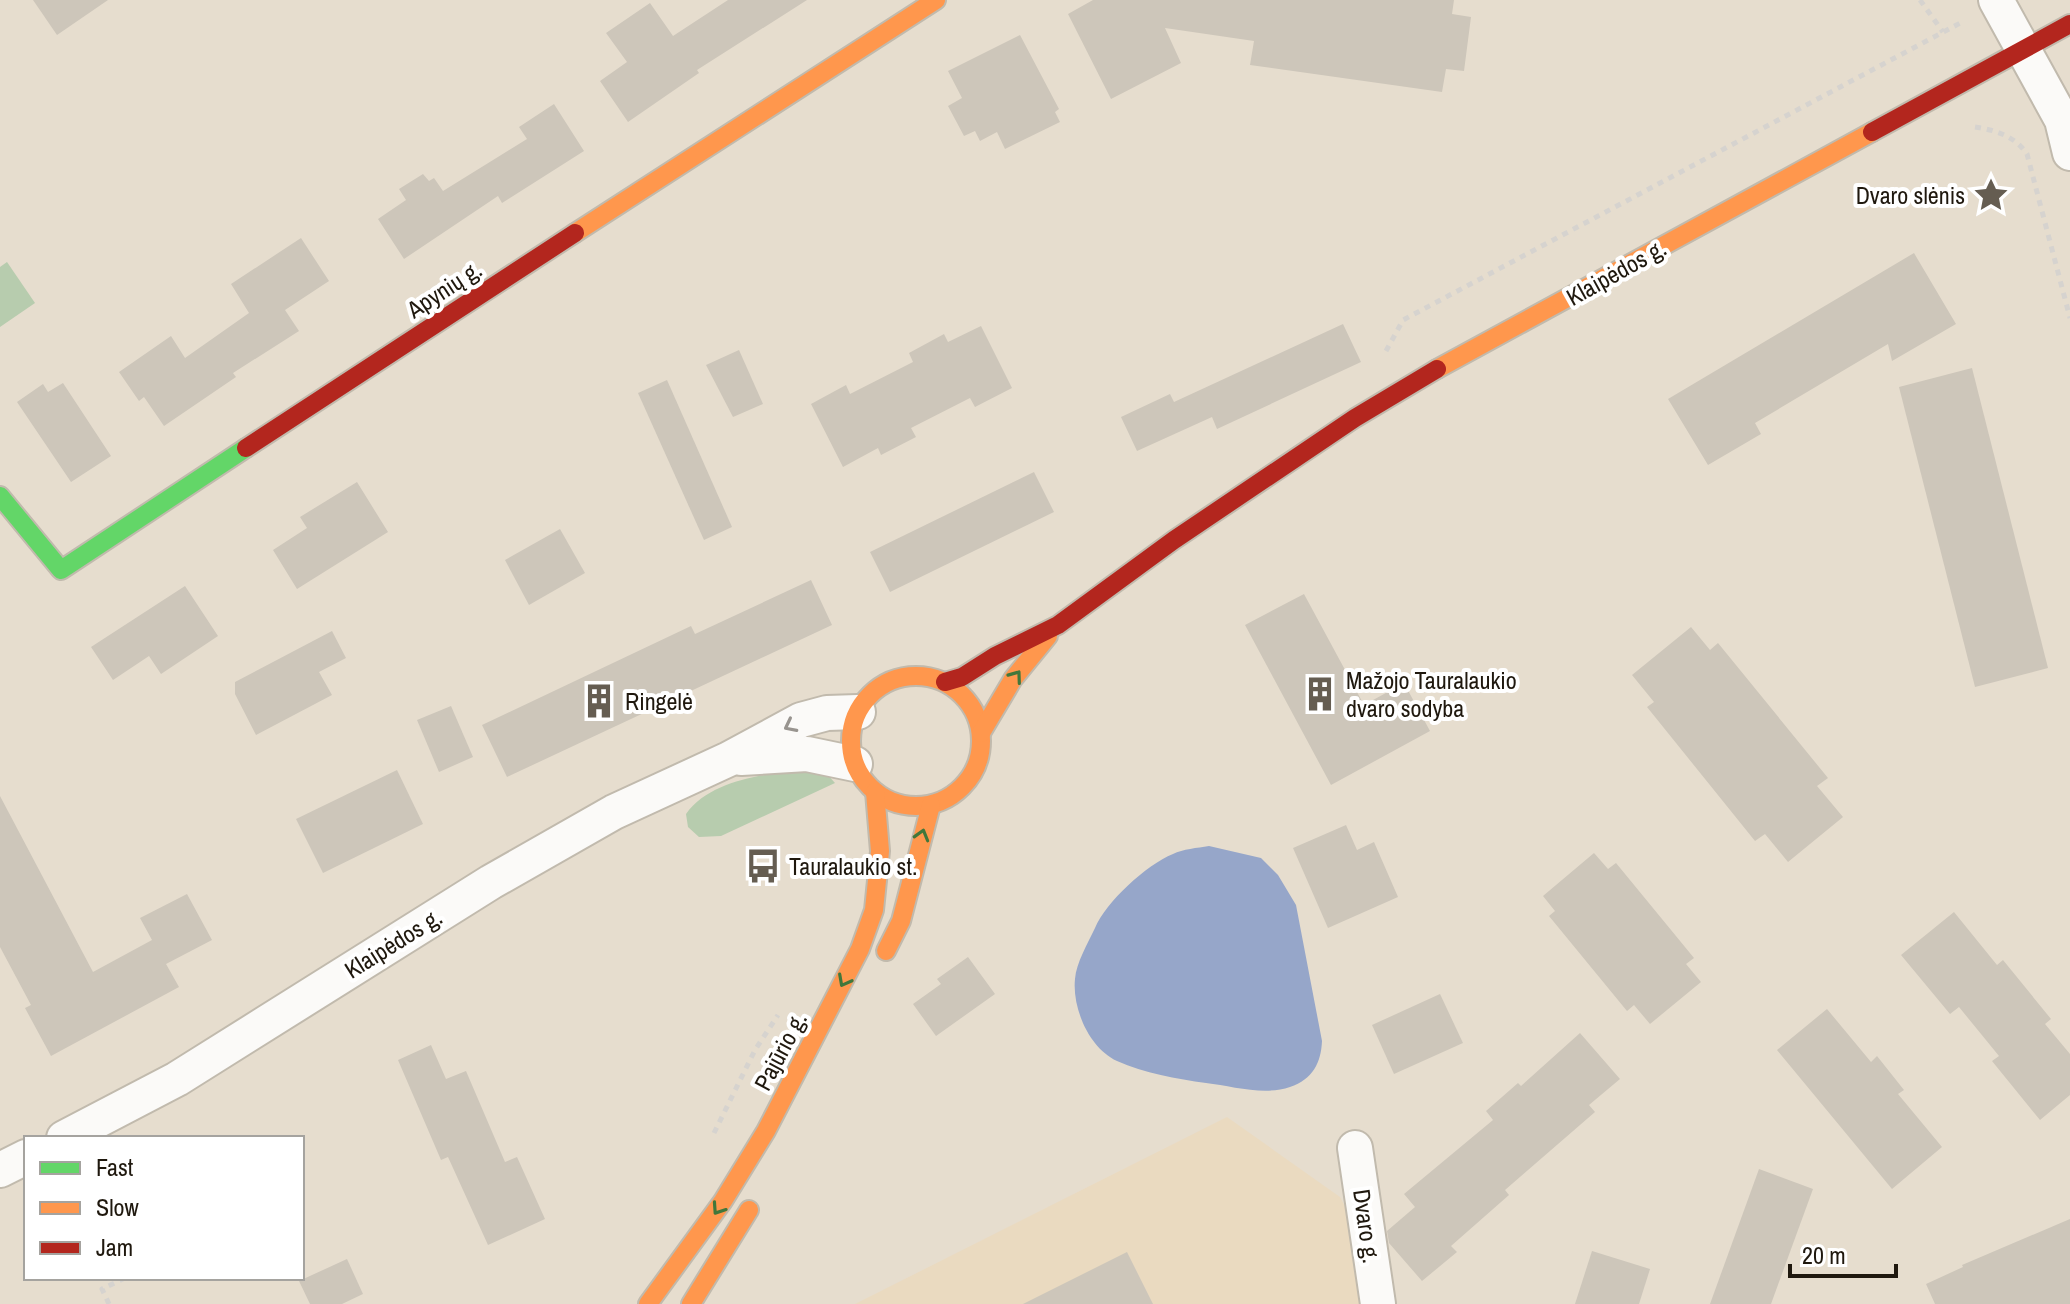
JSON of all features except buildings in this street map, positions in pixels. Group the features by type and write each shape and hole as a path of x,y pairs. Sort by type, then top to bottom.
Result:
{"main road":[{"name":"Apynių g.","path":"0,496 61,570 463,305 936,0"},
{"name":"Klaipėdos g.","path":"1058,625 1174,540 1355,418 1427,375 2070,24"},
{"path":"945,682 962,677 995,656 1058,625"},
{"path":"981,733 1013,679 1058,625"},
{"path":"926,677 945,682 962,695 975,712 981,733 981,751 975,769 964,785 949,797 931,805 911,806 892,802 875,792 855,764 851,746 858,712 870,695 896,680 926,677"},
{"name":"Pajūrio g.","path":"648,1304 745,1166 860,949 874,910 880,851 875,792"},
{"path":"881,962 901,921 931,805"},
{"path":"691,1304 762,1188"}],"street":[{"path":"1996,0 2062,120 2070,153"},
{"name":"Klaipėdos g.","path":"68,1136 177,1079 518,866 614,812 729,759 801,720 827,713 858,712"},
{"name":"Klaipėdos g.","path":"729,759 807,754 855,764"},
{"name":"Dvaro g.","path":"1355,1148 1378,1304"},
{"path":"0,1170 24,1158"}],"path":[{"path":"1920,0 1943,32"},
{"path":"1383,356 1403,320 1964,21"},
{"path":"1975,127 1986,128 2019,142 2027,154 2070,318"},
{"path":"709,1144 755,1050 780,1012"},
{"path":"109,1304 102,1289 121,1280"}],"shaded area":[{"path":"1227,1117 1340,1197 1397,1304 855,1304"}],"green space":[{"path":"7,262 35,303 0,327 0,267"},
{"path":"795,770 826,773 835,783 721,836 699,837 688,827 686,814 696,803 721,787"}],"water":[{"path":"1209,846 1261,858 1278,875 1296,905 1322,1041 1320,1056 1310,1075 1290,1087 1270,1091 1248,1090 1149,1072 1107,1055 1084,1026 1076,1002 1075,979 1083,953 1100,918 1139,875 1162,859 1181,851"}],"traffic: fast":[{"path":"0,496 61,570 246,448"}],"traffic: slow":[{"path":"575,233 936,0"},
{"path":"1437,369 1872,132"},
{"path":"981,733 1013,679 1048,636"},
{"path":"916,676 941,681 962,695 976,716 981,741 976,766 962,787 941,801 916,806 891,801 870,787 856,766 851,741 856,716 870,695 891,681 916,676"},
{"path":"648,1304 723,1201 766,1131 860,949 874,910 880,851 875,792"},
{"path":"886,951 901,921 931,805"},
{"path":"691,1304 749,1210"}],"traffic: jam":[{"path":"1872,132 2070,24"},
{"path":"246,448 575,233"},
{"path":"945,682 962,677 995,656 1058,625 1174,540 1355,418 1437,369"}],"place":[{"name":"Dvaro slėnis","path":"1991,195"},
{"name":"Mažojo Tauralaukio dvaro sodyba","path":"1320,694"},
{"name":"Ringelė","path":"599,701"},
{"name":"Tauralaukio st.","path":"763,866"}]}
